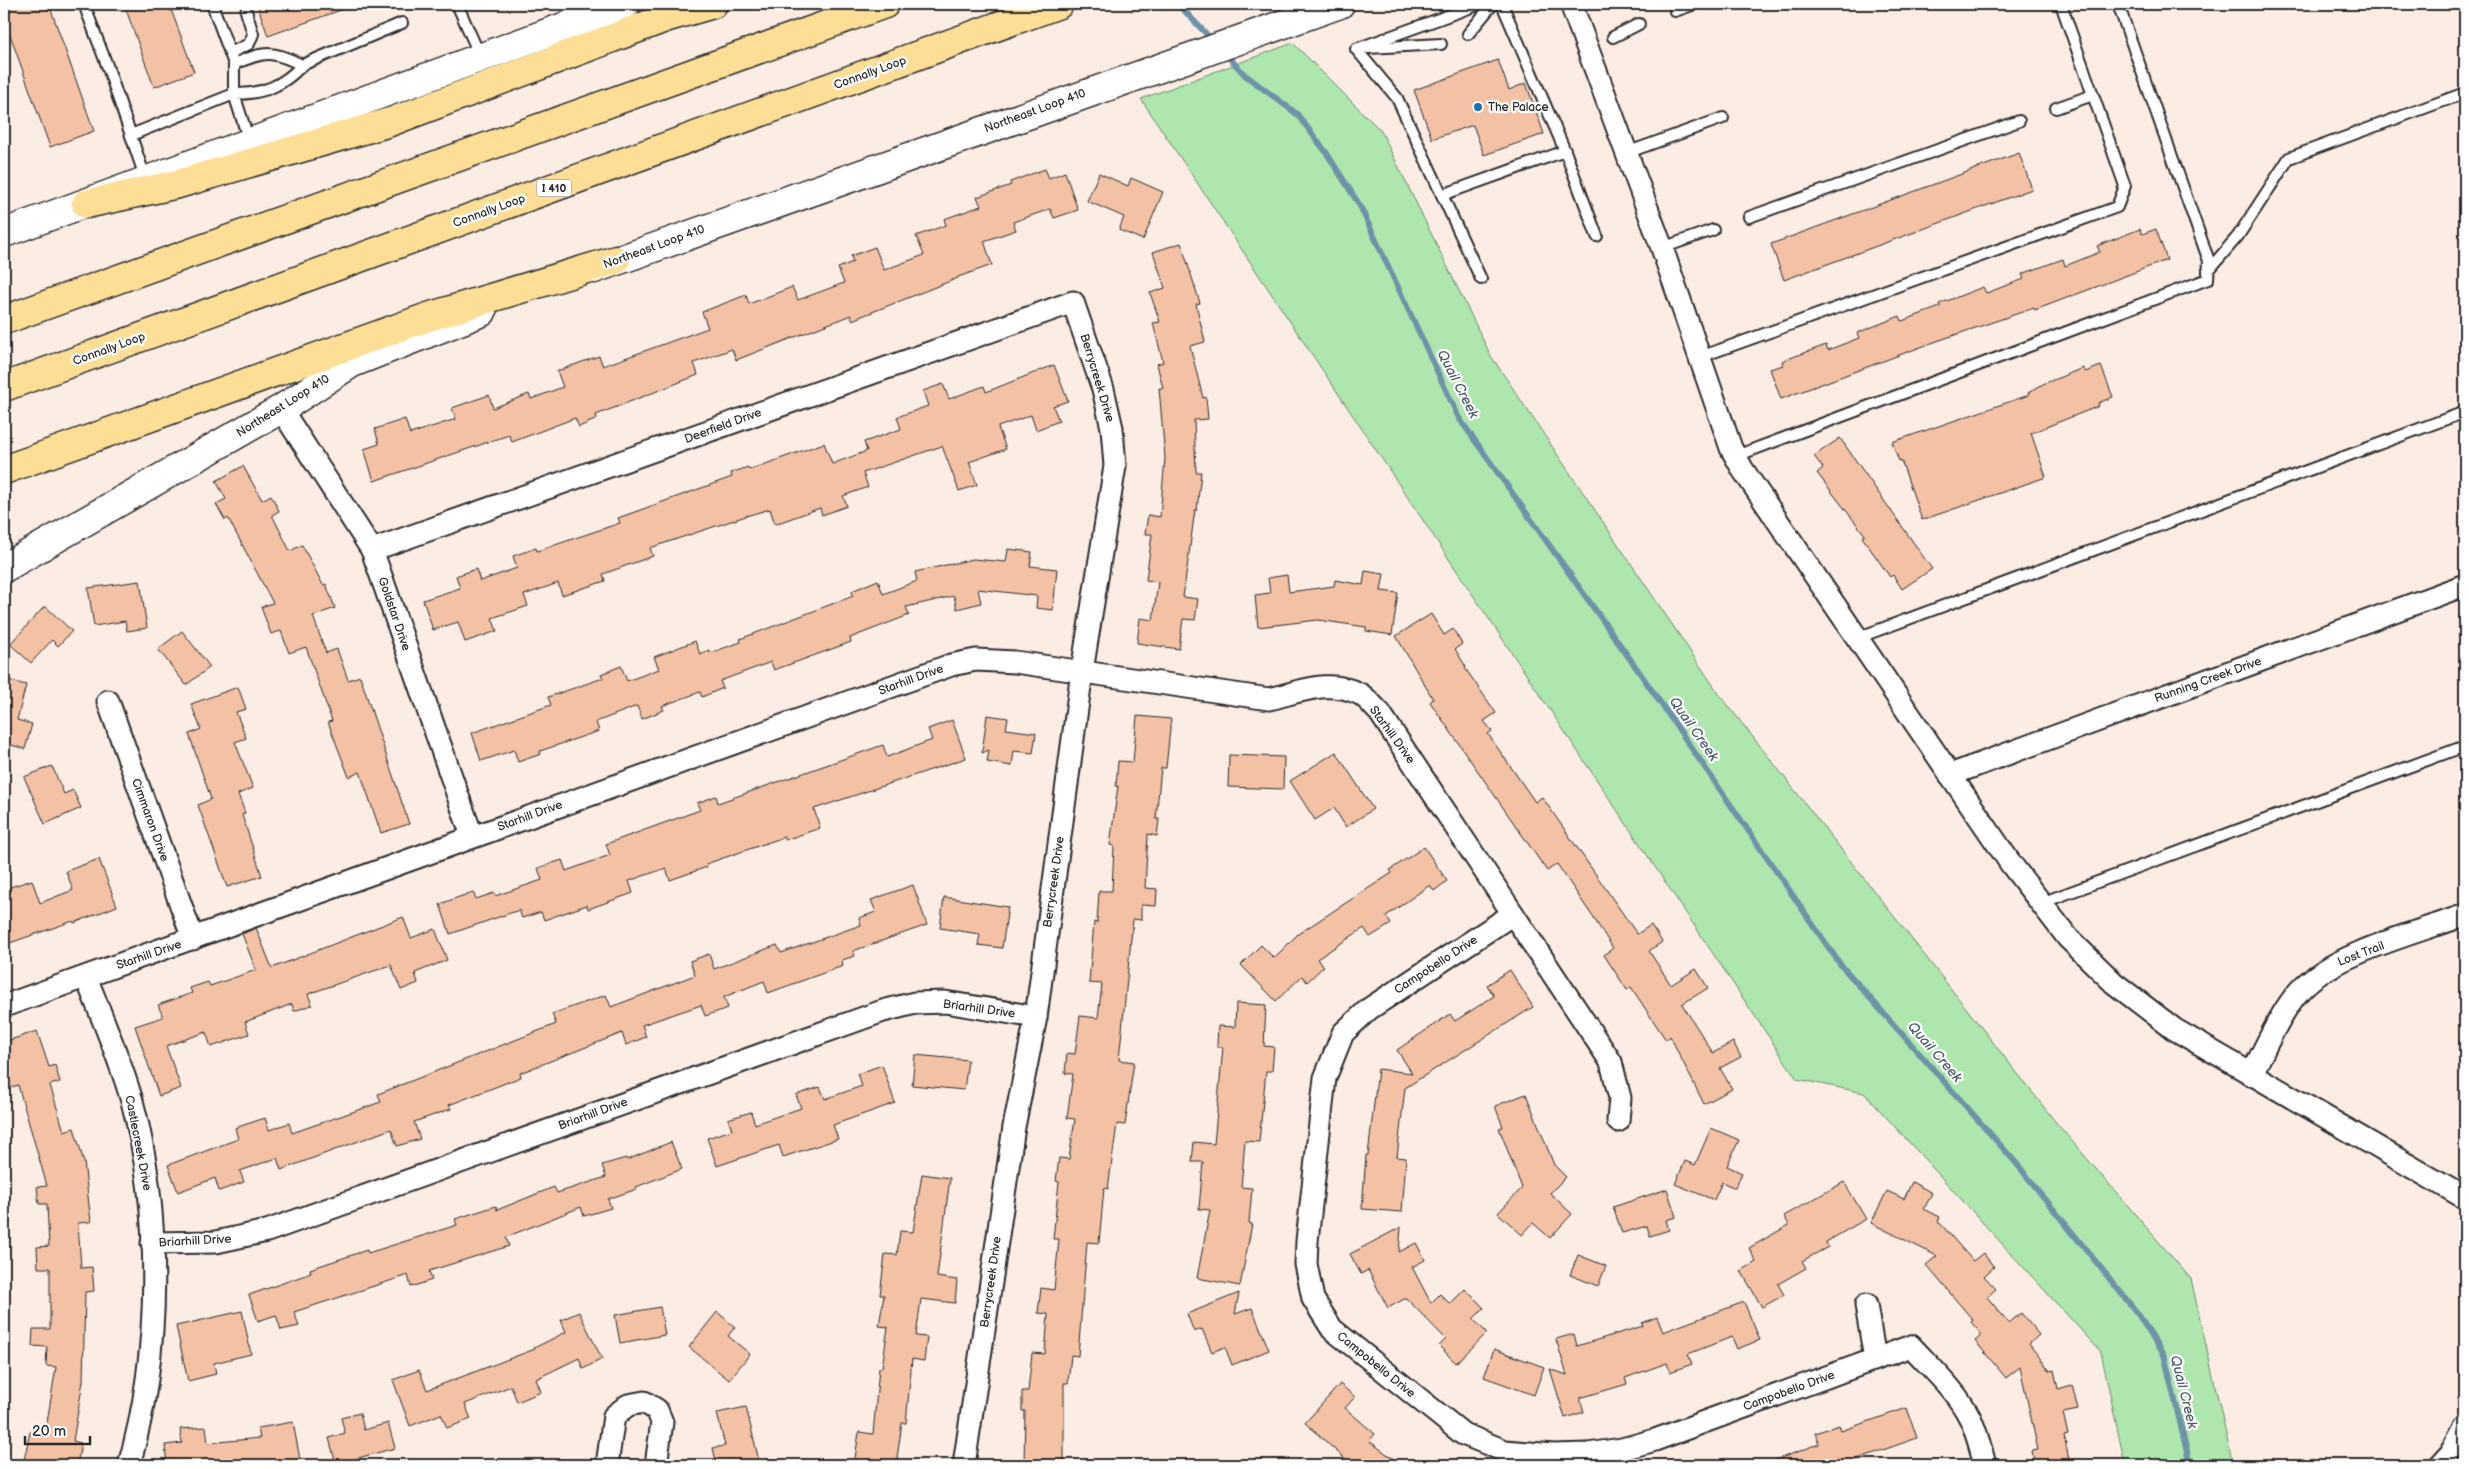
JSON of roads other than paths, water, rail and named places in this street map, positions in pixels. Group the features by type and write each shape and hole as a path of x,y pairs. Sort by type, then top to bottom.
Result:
{"highway":[{"path":"86,204 178,184 390,122 668,17 714,4"},
{"path":"4,320 885,4"},
{"name":"Connally Loop","path":"4,387 1055,5"},
{"path":"4,470 428,317 616,260"}],"main road":[{"path":"4,233 626,4"},
{"name":"Northeast Loop 410","path":"4,568 281,409 352,363 616,260 1340,4"}],"street":[{"path":"1570,4 1662,248 1736,456 1743,470 2011,864 2068,938 2114,983 2174,1029 2465,1198"},
{"name":"Deerfield Drive","path":"372,550 1073,302"},
{"name":"Berrycreek Drive","path":"964,1465 1014,1127 1036,1018 1082,671 1115,466 1112,428 1103,389 1073,302"},
{"name":"Goldstar Drive","path":"281,409 372,550 472,836"},
{"name":"Running Creek Drive","path":"1950,775 2465,585"},
{"name":"Starhill Drive","path":"4,1006 951,665 976,660 995,660 1269,699 1301,689 1333,685 1361,694 1380,713 1611,1062 1620,1098 1618,1121"},
{"name":"Cimmaron Drive","path":"108,701 193,939"},
{"name":"Campobello Drive","path":"1513,914 1369,1009 1343,1033 1325,1078 1306,1256 1314,1299 1332,1329 1464,1434 1505,1451 1554,1455 1588,1454 1622,1449 1655,1440 1911,1346 1958,1398 1969,1416 1978,1437 1985,1465"},
{"name":"Lost Trail","path":"2251,1075 2282,1016 2301,990 2328,967 2465,916"},
{"name":"Castlecreek Drive","path":"86,977 111,1039 132,1102 145,1166 152,1243 152,1325 147,1377 140,1426 129,1465"},
{"name":"Briarhill Drive","path":"152,1243 216,1242 267,1231 899,1007 915,1003 945,1002 1036,1018"},
{"path":"1866,1305 1874,1359"},
{"path":"607,1465 614,1416 628,1405 644,1402 657,1410 662,1422 656,1465"},
{"path":"2439,1465 2450,1453 2465,1426"}],"lane":[{"path":"84,4 146,180"},
{"path":"212,4 234,64 234,94 250,142"},
{"path":"457,4 480,57"},
{"path":"1356,49 1480,4"},
{"path":"1468,34 1493,4"},
{"path":"1502,4 1566,151 1597,236"},
{"path":"1675,11 1695,4"},
{"path":"1700,358 2117,206 2125,186 2061,4"},
{"path":"1736,456 2208,279 2209,260 2118,4"},
{"path":"230,53 249,44 253,34 246,11"},
{"path":"131,135 234,94 253,94 275,87 291,78 302,65 402,22"},
{"path":"1613,37 1639,24"},
{"path":"1356,49 1441,44"},
{"path":"1356,49 1397,98 1482,279"},
{"path":"234,64 262,53 282,55 302,65"},
{"path":"2208,271 2238,236 2289,158 2465,93"},
{"path":"2056,108 2093,95"},
{"path":"1626,153 1723,118"},
{"path":"1749,217 2019,121"},
{"path":"1442,195 1566,151"},
{"path":"1662,248 1713,230"},
{"path":"1857,638 2465,412"},
{"path":"2041,903 2465,746"}],"waterway":[{"name":"Quail Creek","path":"1178,4 1213,41"},
{"name":"Quail Creek","path":"1224,52 1245,75 1297,114 1326,152 1360,206 1459,418 1640,673 1840,964 2017,1164 2138,1314 2165,1358 2190,1465"}],"place":[{"name":"The Palace","path":"1478,107"}]}
